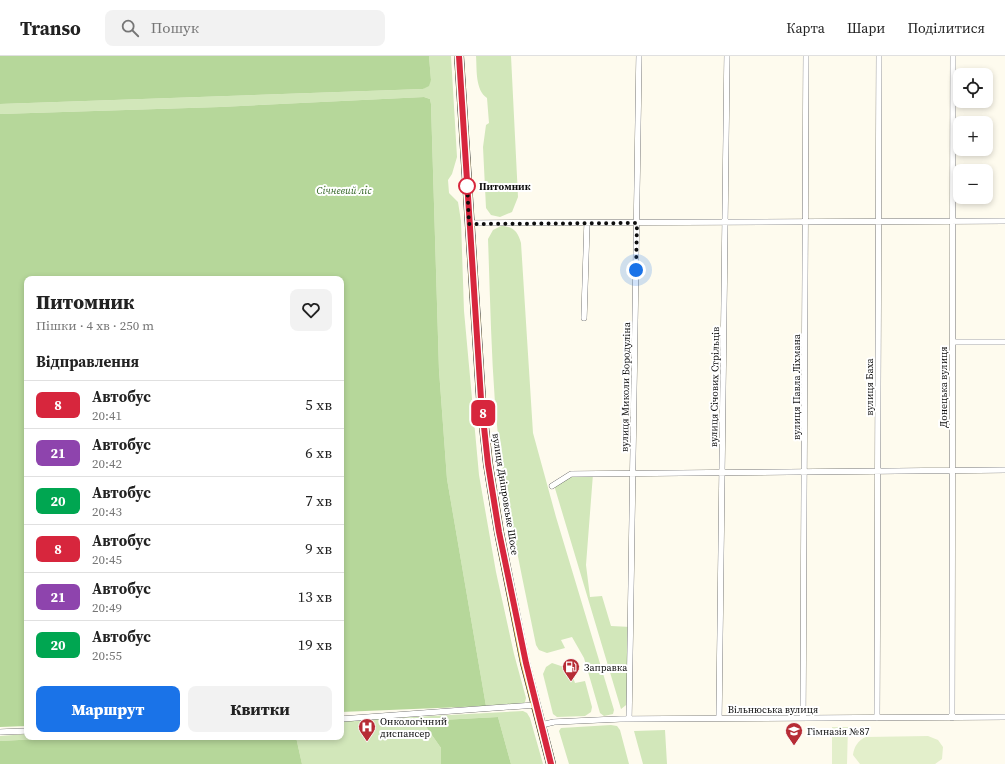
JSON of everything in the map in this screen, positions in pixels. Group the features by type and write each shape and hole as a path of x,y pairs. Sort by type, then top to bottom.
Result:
{"main road":[{"name":"вулиця Дніпровське Шосе","path":"459,56 481,399 488,464 501,540 526,663 551,764"}],"street":[{"name":"вулиця Миколи Бородуліна","path":"629,719 639,56"},
{"name":"вулиця Січових Стрільців","path":"719,718 727,56"},
{"name":"вулиця Павла Ліхмана","path":"803,718 806,56"},
{"name":"вулиця Баха","path":"877,718 879,56"},
{"name":"Донецька вулиця","path":"952,718 953,56"},
{"path":"469,224 1005,222"},
{"path":"584,318 587,223"},
{"path":"953,342 1005,342"},
{"path":"552,486 571,474 1005,470"},
{"path":"344,719 536,705"},
{"name":"Вільнюська вулиця","path":"541,725 554,722 629,719 1005,717"},
{"path":"0,732 24,731"}],"green space":[{"path":"0,56 429,56 431,80 429,86 423,89 0,104"},
{"path":"429,56 451,56 457,157 452,174 448,180 449,193 458,202 461,221 464,311 479,475 496,572 514,654 526,698 525,702 522,704 486,706 447,479 439,370 430,99 424,97 220,107 0,114 0,104 423,89 431,80"},
{"path":"476,56 511,56 518,197 512,212 500,217 491,215 486,208 483,147 486,125 489,123 487,98 480,90 477,79"},
{"name":"Січневий ліс","path":"424,97 430,99 439,370 447,479 486,706 344,712 344,276 24,276 24,726 0,727 0,114 220,107"},
{"path":"501,226 512,228 521,243 533,433 556,517 614,710 613,714 604,716 600,713 584,658 572,637 561,640 565,648 547,653 539,650 536,645 506,494 495,403 488,239 493,230"},
{"path":"571,474 593,474 586,565 590,597 602,596 611,626 631,627 630,702 621,709 554,485"},
{"path":"552,663 570,669 575,683 585,681 592,707 591,712 585,716 557,717 553,714 543,674 546,667"},
{"name":"Онкологічний диспансер","path":"523,711 527,713 530,718 543,764 511,764 498,717 422,721 441,748 441,764 302,764 297,740 344,740 344,721"},
{"path":"498,717 511,764 441,764 441,748 422,721"},
{"path":"611,725 617,726 620,730 629,764 569,764 559,731 561,728"},
{"path":"832,727 848,727 847,764 832,764"},
{"path":"665,730 667,764 643,764 634,731"},
{"path":"24,734 24,740 0,741 0,736"},
{"path":"928,736 938,740 943,747 942,759 935,764 860,764 853,755 857,744 866,737"},
{"path":"297,740 302,764 0,764 0,741"}],"bus line":[{"name":"8","path":"459,56 481,399 488,464 499,532 526,663 551,764"}],"place":[{"name":"Питомник","path":"467,186"},
{"name":"Заправка","path":"571,682"},
{"name":"Онкологічний диспансер","path":"367,742"},
{"name":"Гімназія №87","path":"794,746"}],"route":[{"path":"467,186 467,180 469,224 637,223 636,270"}]}
